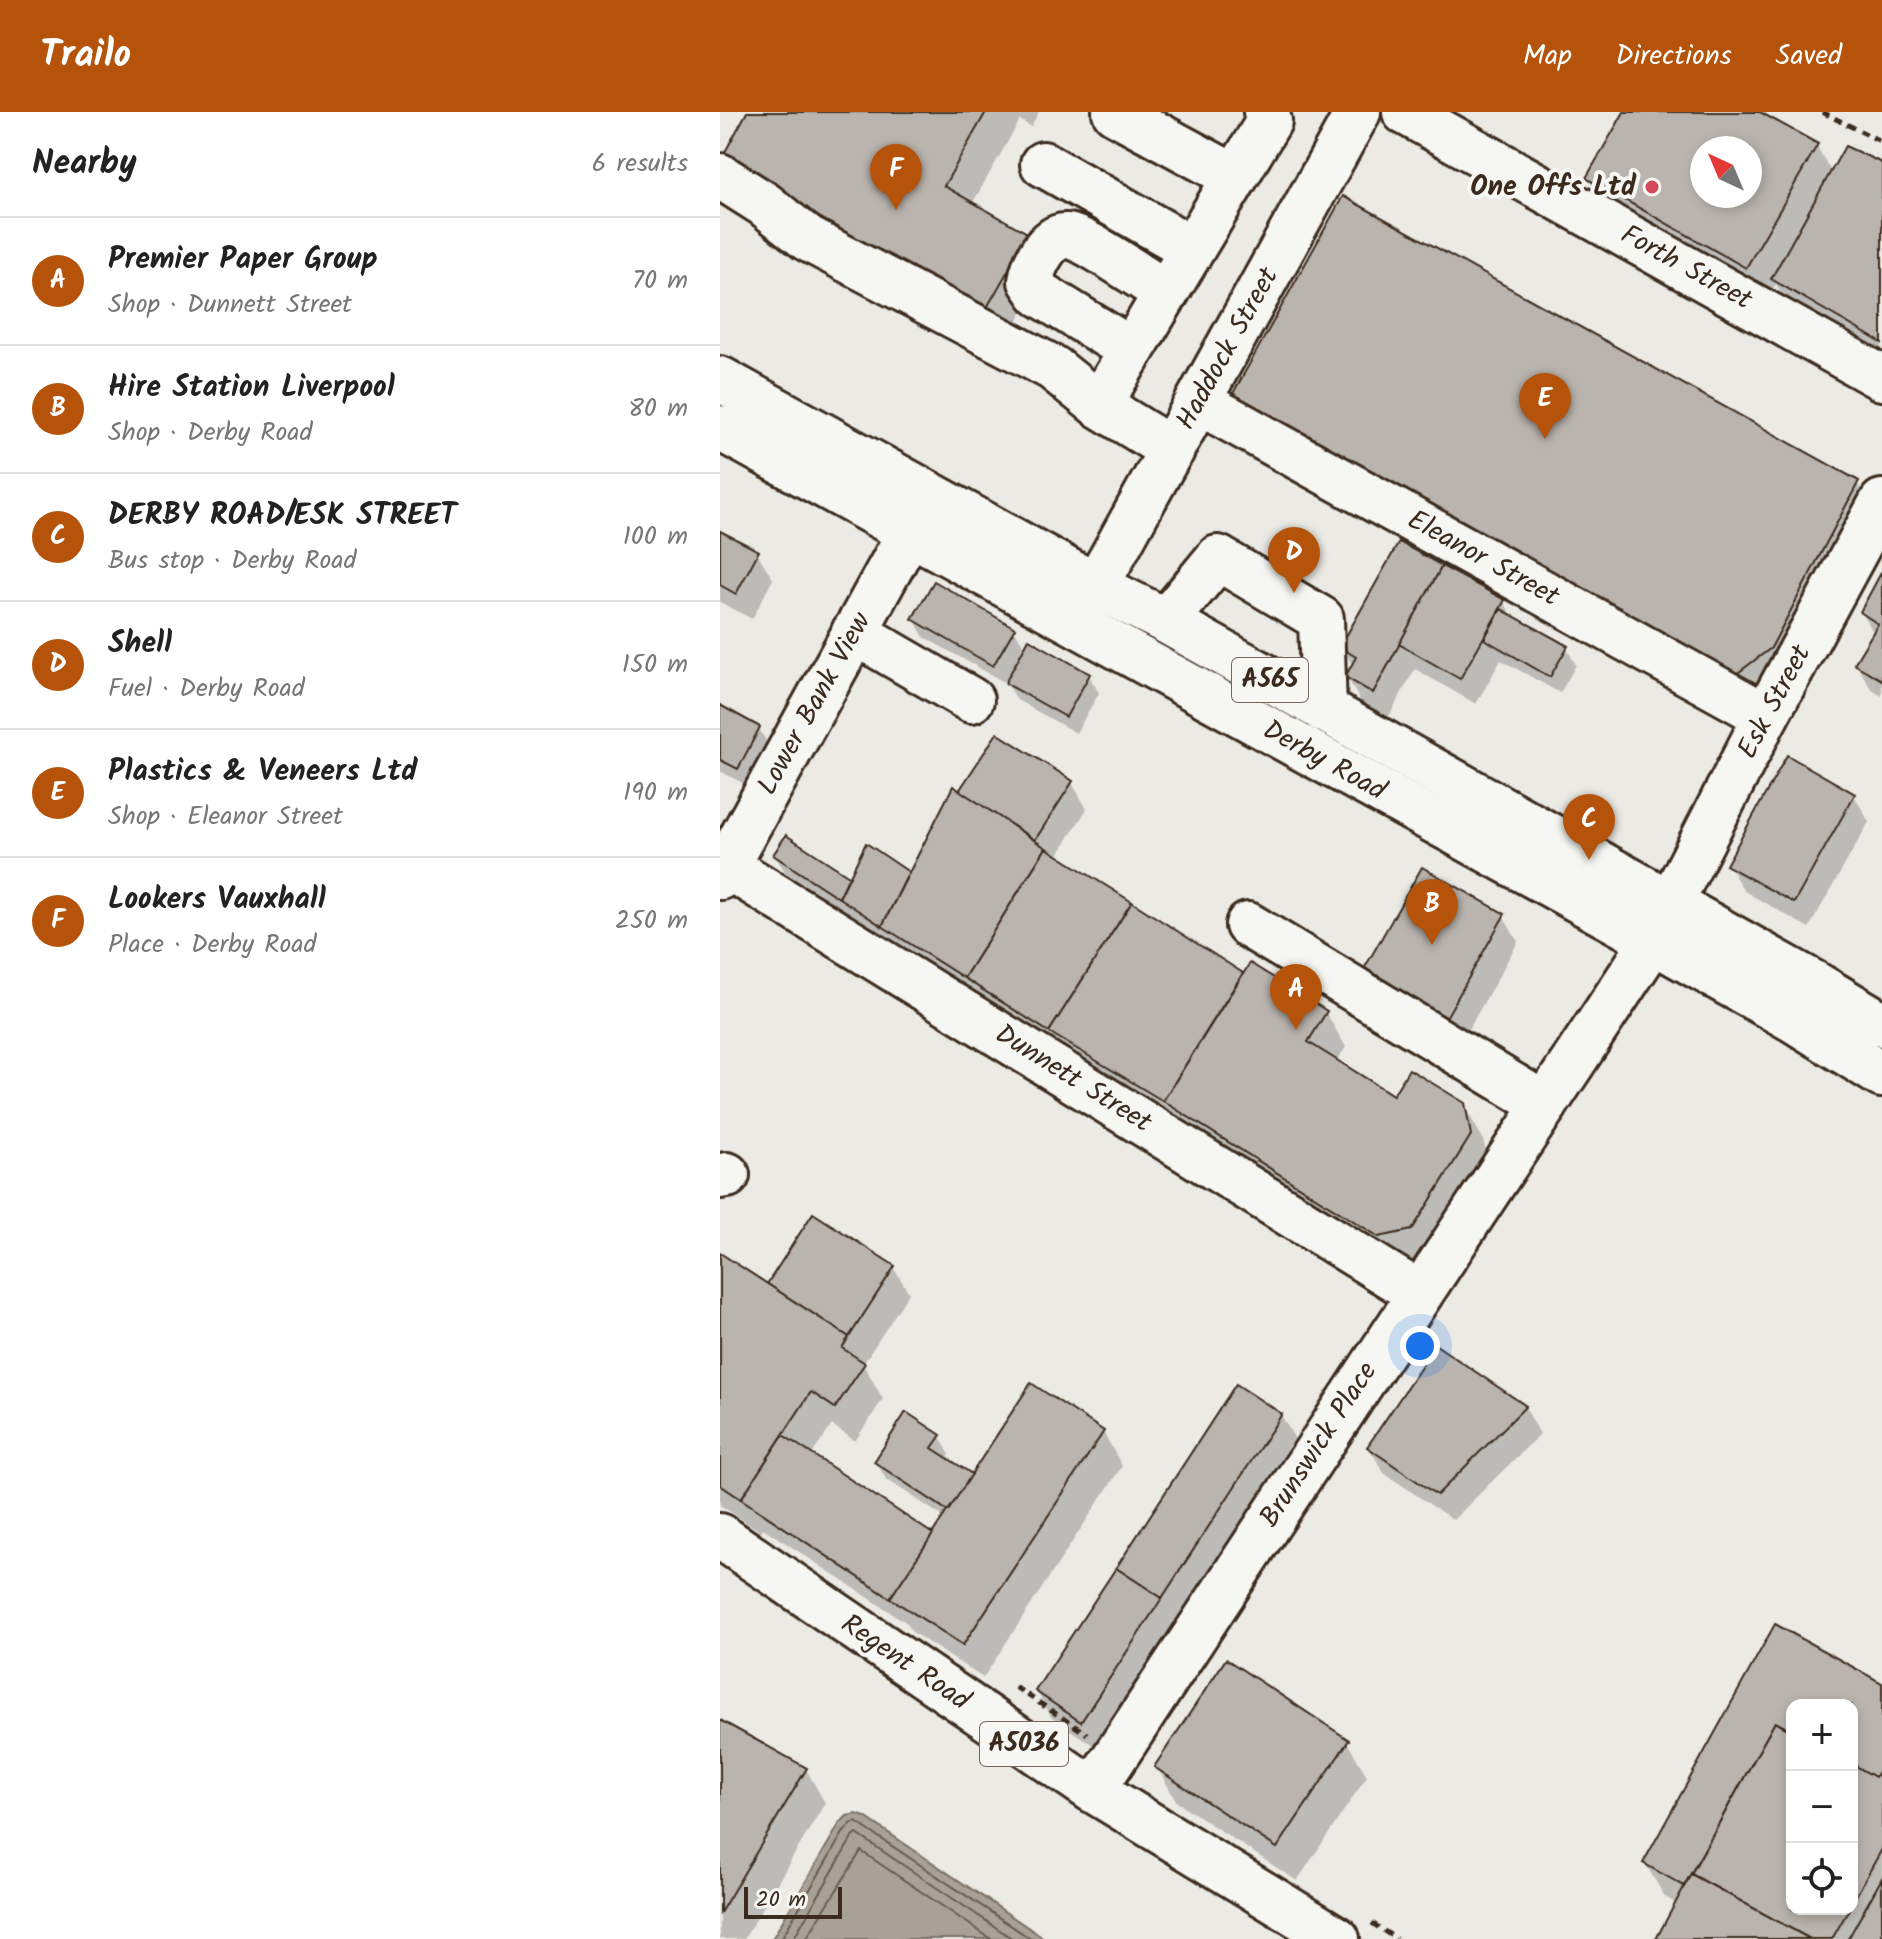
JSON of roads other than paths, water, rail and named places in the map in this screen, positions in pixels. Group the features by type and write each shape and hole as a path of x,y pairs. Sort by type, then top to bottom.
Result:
{"main road":[{"path":"1115,112 1235,177"},
{"path":"1099,405 1269,121 1266,112"},
{"name":"Haddock Street","path":"1096,586 1358,112"},
{"name":"Forth Street","path":"1405,112 1882,378"},
{"path":"1043,164 1192,249"},
{"path":"720,176 764,204 808,239 1053,368 1099,405 1172,450"},
{"path":"1131,350 1040,294 1031,281 1032,270 1052,240 1066,235 1083,242 1166,293"},
{"name":"Derby Road","path":"720,379 1324,710 1662,922 1794,1020 1882,1075"},
{"name":"Eleanor Street","path":"1199,402 1766,716"},
{"name":"Derby Road","path":"720,428 910,532 1662,922 1882,1024"},
{"name":"Esk Street","path":"1662,922 1766,716 1882,502"},
{"name":"Lower Bank View","path":"722,868 910,532"},
{"path":"1166,621 1218,558 1321,619 1324,710"},
{"path":"854,632 971,700"},
{"name":"Dunnett Street","path":"722,868 1418,1293"},
{"name":"Brunswick Place","path":"1093,1790 1418,1293 1545,1105 1662,922"},
{"path":"1248,925 1545,1105"},
{"name":"Regent Road","path":"720,1536 1093,1790 1353,1930"}],"water":[{"path":"856,1814 865,1817 1045,1939 772,1939 840,1823 847,1816"}],"place":[{"name":"One Offs Ltd","path":"1652,187"},
{"name":"Lookers Vauxhall","path":"896,210"},
{"name":"Plastics & Veneers Ltd","path":"1545,439"},
{"name":"Shell","path":"1294,593"},
{"name":"DERBY ROAD/ESK STREET","path":"1589,860"},
{"name":"Hire Station Liverpool","path":"1432,945"},
{"name":"Premier Paper Group","path":"1296,1030"}]}
